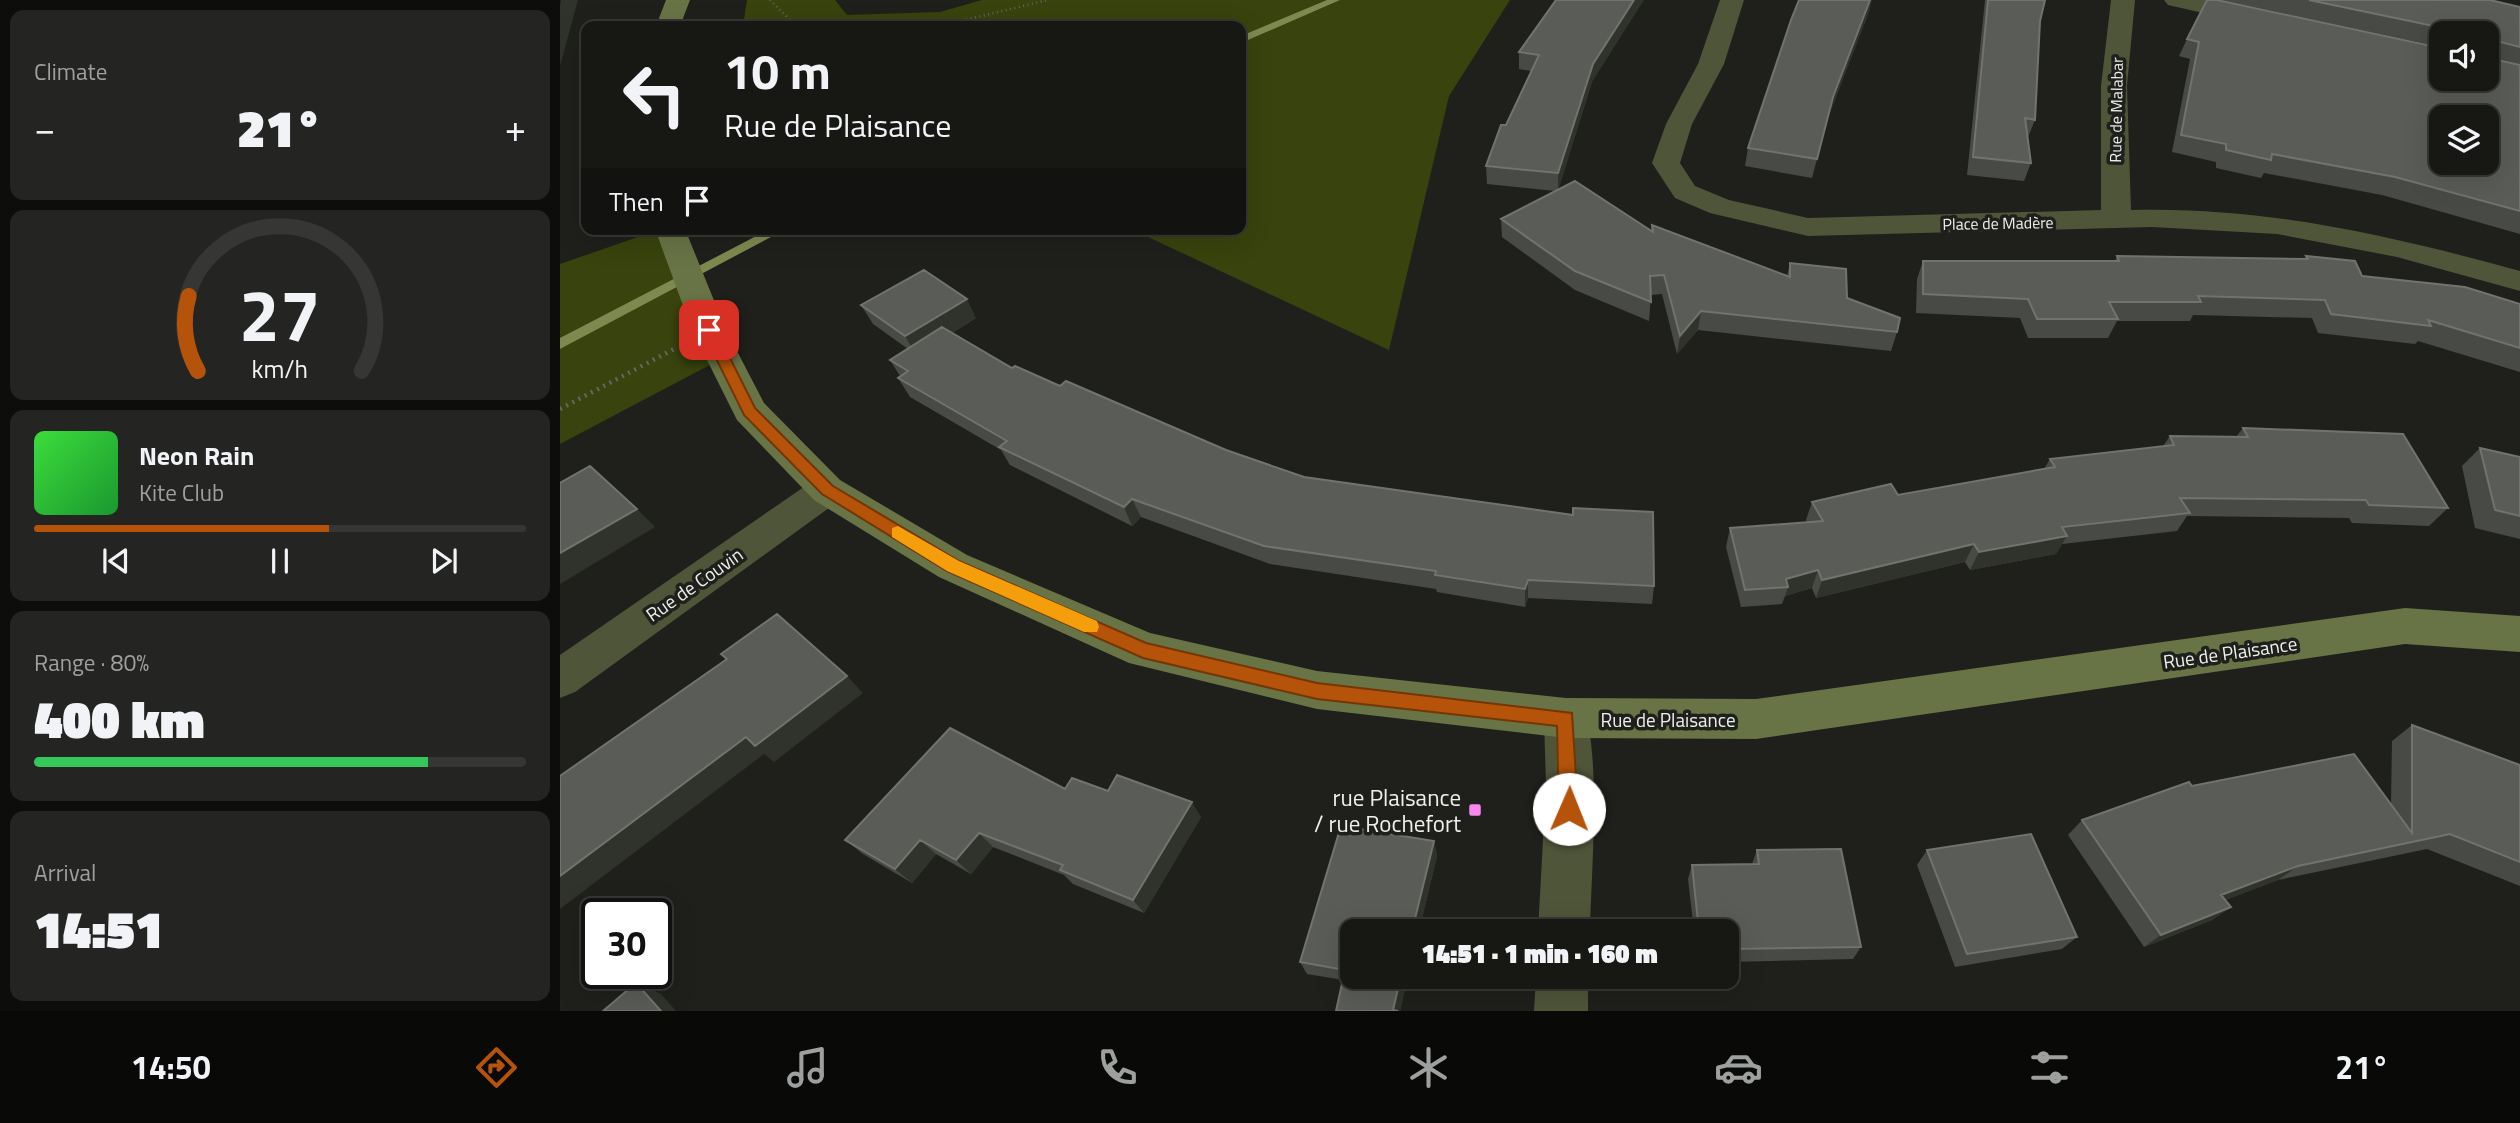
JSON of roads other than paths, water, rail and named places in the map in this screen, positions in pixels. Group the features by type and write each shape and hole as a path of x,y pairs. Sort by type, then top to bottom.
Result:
{"street":[{"path":"670,21 678,0"},
{"name":"Place de Madère","path":"1732,0 1711,64 1679,124 1666,163 1685,192 1720,207 1808,227 2152,218 2277,226 2400,248 2520,281"},
{"name":"Rue de Malabar","path":"2116,221 2114,86 2123,0"},
{"path":"2176,0 2282,23"},
{"name":"Rue de Plaisance","path":"672,235 709,330 750,411 827,490 953,566 1143,650 1317,691 1566,719 1756,719 2405,626 2520,634"},
{"name":"Rue de Couvin","path":"560,679 827,490"},
{"path":"1564,919 1569,785 1566,719"},
{"path":"1561,1011 1562,989"}],"waterway":[{"path":"1246,38 1335,0"},
{"path":"560,344 769,235"}],"place":[{"name":"rue Plaisance / rue Rochefort","path":"1475,810"}]}
